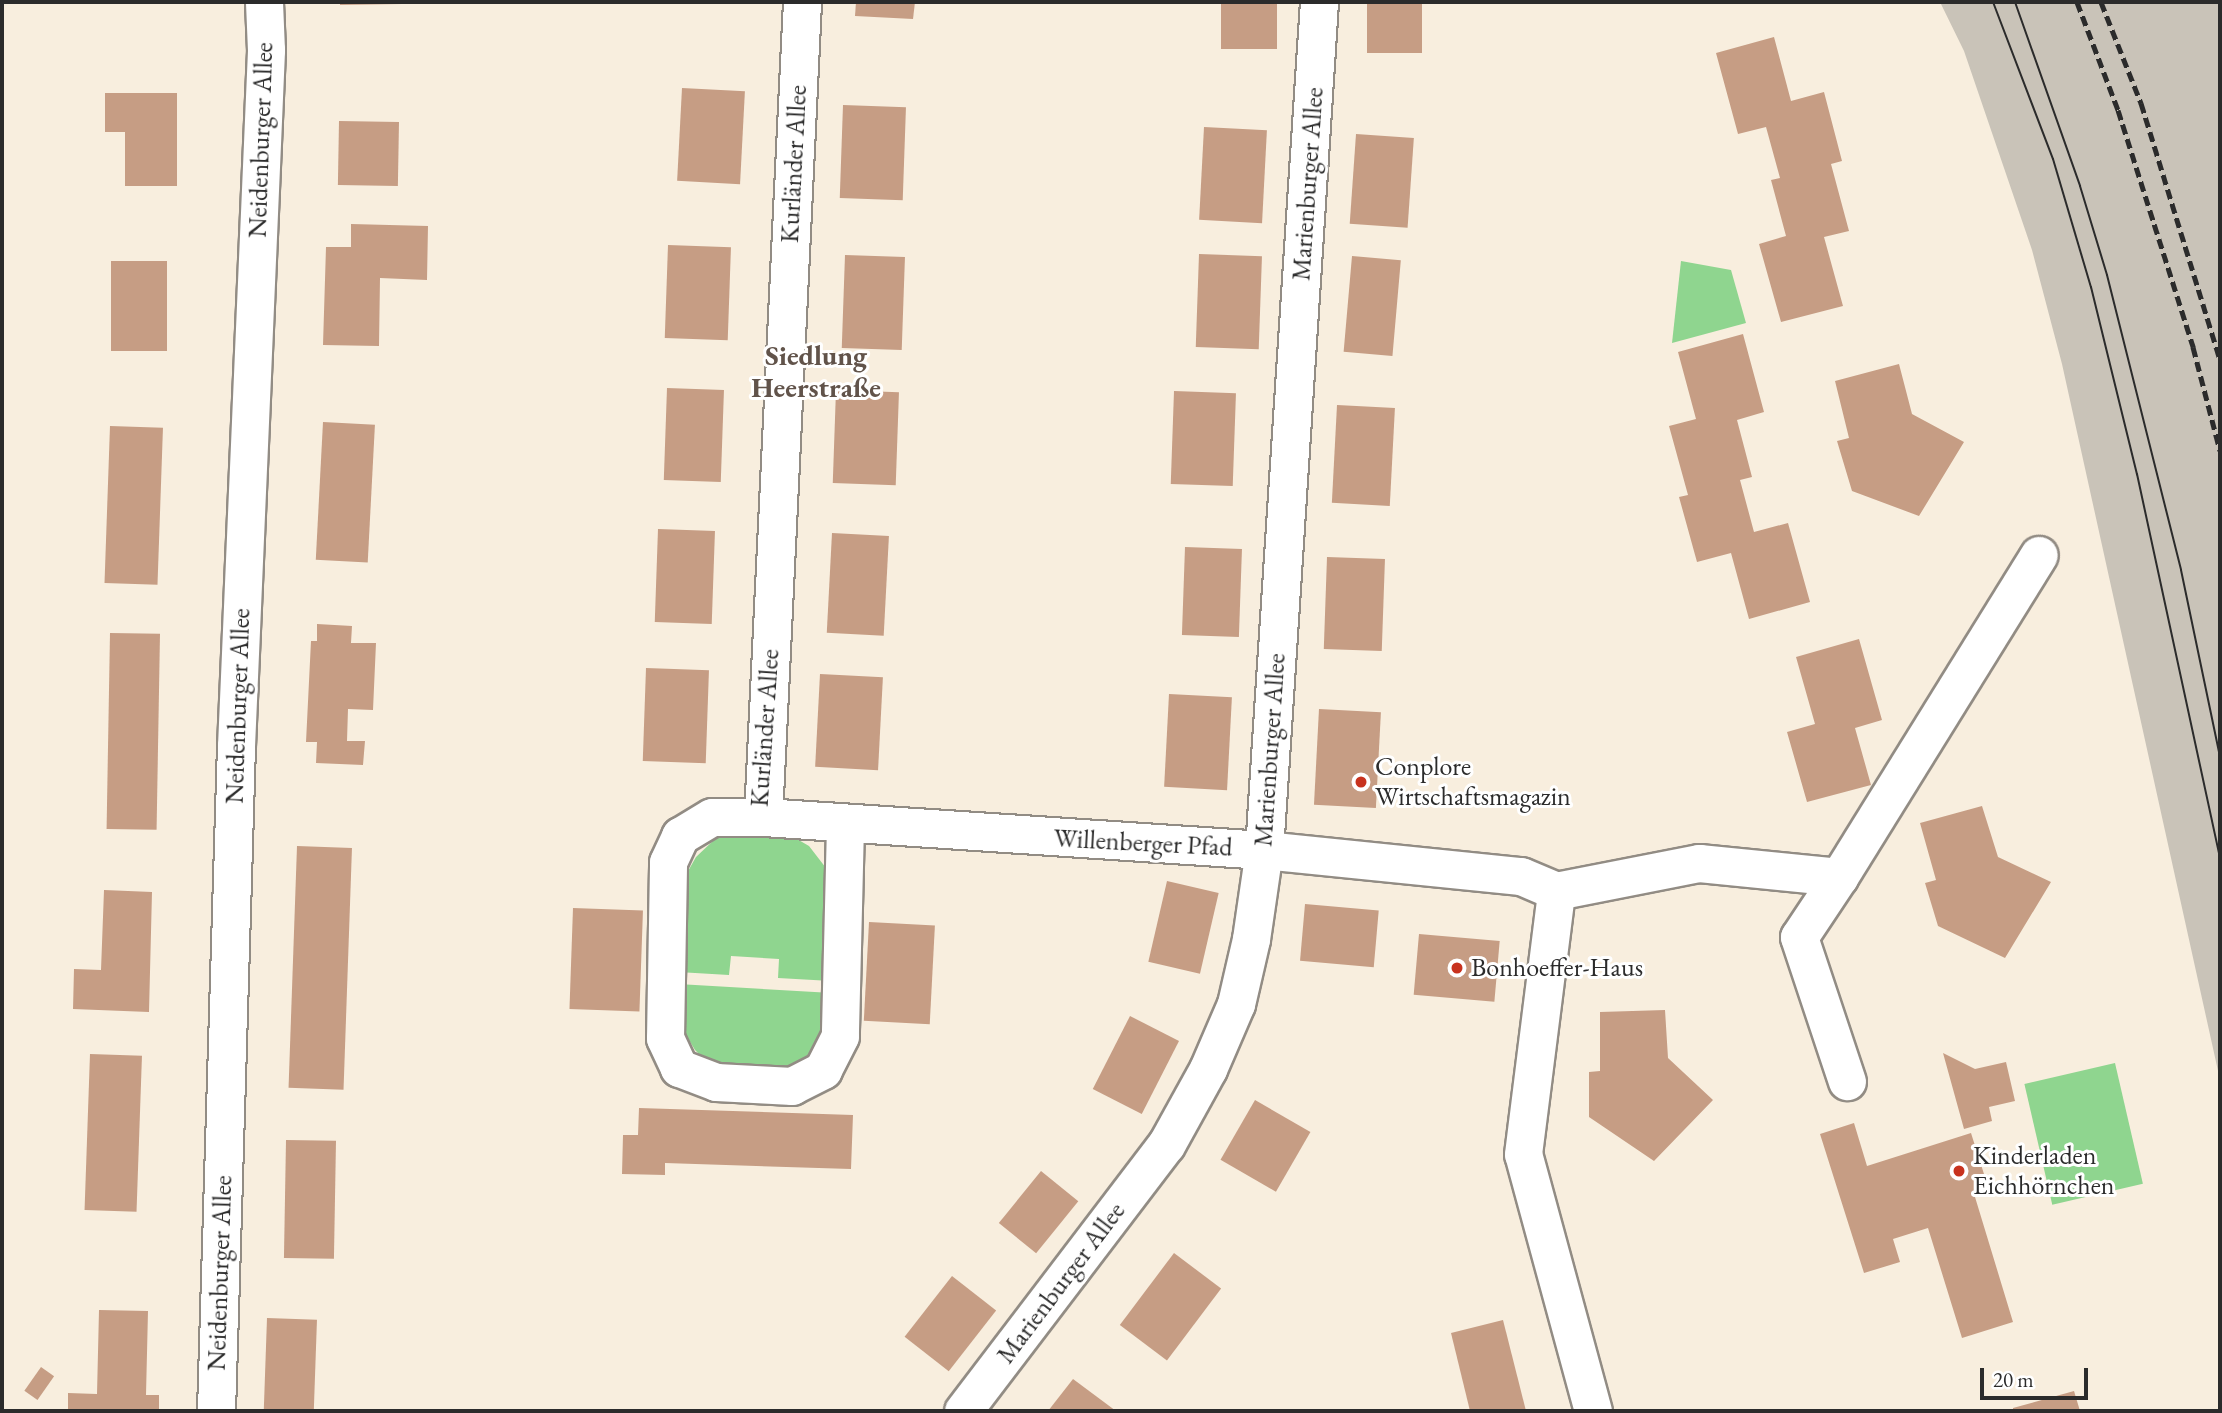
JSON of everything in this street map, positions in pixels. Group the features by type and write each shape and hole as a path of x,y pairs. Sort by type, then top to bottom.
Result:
{"street":[{"name":"Neidenburger Allee","path":"216,1411 236,746 266,50 264,2"},
{"name":"Kurländer Allee","path":"802,2 764,817 712,817 680,836 668,862 664,1038 679,1068 716,1082 792,1086 823,1070 840,1036 845,825"},
{"name":"Marienburger Allee","path":"963,1411 1166,1145 1208,1069 1236,1004 1251,939 1264,850 1319,2"},
{"path":"1847,1081 1799,937 2039,555"},
{"name":"Willenberger Pfad","path":"764,817 845,825 1264,850 1521,876 1556,891"},
{"path":"1592,1411 1523,1154 1556,891 1699,863 1839,877"}],"shaded area":[{"path":"1940,2 2220,2 2220,1080 2062,364 2032,250 1964,51"}],"green space":[{"path":"1681,261 1731,270 1746,323 1672,343"},
{"path":"783,831 809,846 826,868 831,981 778,978 779,959 731,956 729,975 678,972 683,880 696,857 715,839 729,833"},
{"path":"678,984 832,993 831,1014 815,1047 805,1058 793,1066 762,1077 705,1060 695,1050 681,1027"},
{"path":"2115,1063 2143,1184 2052,1205 2024,1084"}],"building":[{"path":"340,2 402,2 402,4 340,5"},
{"path":"856,2 915,2 913,19 855,16"},
{"path":"1221,2 1277,2 1277,49 1221,49"},
{"path":"1367,2 1422,2 1422,53 1367,53"},
{"path":"1774,37 1791,101 1824,92 1842,161 1831,164 1849,231 1824,237 1843,306 1781,322 1759,244 1786,236 1771,180 1780,178 1766,127 1738,134 1716,53"},
{"path":"682,88 745,91 740,184 677,181"},
{"path":"105,93 177,93 177,186 125,186 125,132 105,132"},
{"path":"843,105 906,107 903,200 840,198"},
{"path":"339,121 399,122 398,186 338,185"},
{"path":"1204,127 1267,130 1262,223 1199,220"},
{"path":"1356,134 1414,138 1408,228 1350,224"},
{"path":"351,224 428,226 427,280 380,278 379,346 323,345 326,247 351,247"},
{"path":"668,245 731,247 728,340 665,338"},
{"path":"1199,254 1262,256 1259,349 1196,347"},
{"path":"845,255 905,257 902,350 842,348"},
{"path":"1352,256 1401,260 1392,356 1344,352"},
{"path":"111,261 167,261 167,351 111,351"},
{"path":"1743,334 1764,412 1737,420 1752,477 1740,480 1754,532 1788,523 1810,602 1749,619 1731,553 1697,562 1679,497 1688,495 1669,426 1696,419 1678,352"},
{"path":"1899,364 1912,414 1964,442 1919,516 1852,491 1837,441 1849,438 1835,381"},
{"path":"667,388 724,390 721,482 664,480"},
{"path":"836,390 899,392 896,485 833,483"},
{"path":"1174,391 1236,393 1233,486 1171,484"},
{"path":"1337,405 1395,408 1390,506 1332,503"},
{"path":"323,422 375,425 368,563 316,560"},
{"path":"110,426 163,428 157,585 105,583"},
{"path":"658,529 715,531 712,624 655,622"},
{"path":"832,533 889,536 884,636 827,633"},
{"path":"1185,547 1242,549 1239,637 1182,635"},
{"path":"1327,557 1385,559 1382,651 1324,649"},
{"path":"317,624 352,626 351,643 376,643 373,710 348,709 347,741 365,741 363,765 316,763 317,742 306,742 311,641 317,641"},
{"path":"110,633 160,634 157,830 107,829"},
{"path":"1859,639 1882,720 1855,728 1871,785 1807,802 1787,732 1815,724 1796,657"},
{"path":"646,668 709,670 706,763 643,761"},
{"path":"820,674 883,677 878,770 815,767"},
{"path":"1169,694 1232,697 1227,790 1164,787"},
{"path":"1319,709 1381,712 1376,808 1314,805"},
{"path":"1982,806 1998,857 2051,882 2005,958 1938,926 1925,883 1936,880 1920,823"},
{"path":"297,846 352,848 344,1090 289,1088"},
{"path":"1167,881 1219,893 1200,974 1148,962"},
{"path":"104,890 152,892 149,1012 73,1009 74,969 101,970"},
{"path":"1305,904 1379,910 1374,967 1300,961"},
{"path":"573,908 643,910 639,1011 569,1009"},
{"path":"869,922 935,925 930,1024 864,1021"},
{"name":"Bonhoeffer-Haus","path":"1419,934 1500,941 1494,1002 1414,995"},
{"path":"1665,1010 1668,1058 1713,1100 1654,1161 1589,1117 1589,1072 1600,1071 1600,1012"},
{"path":"1130,1016 1179,1041 1142,1114 1093,1089"},
{"path":"1943,1053 1975,1069 2006,1062 2015,1101 1989,1107 1992,1121 1964,1129"},
{"path":"90,1054 142,1056 137,1212 85,1210"},
{"path":"1255,1100 1310,1132 1276,1192 1220,1160"},
{"path":"639,1108 853,1115 851,1169 665,1163 665,1175 622,1174 623,1135 638,1135"},
{"path":"1854,1123 1867,1166 1971,1133 1990,1193 1975,1197 2013,1322 1962,1338 1928,1228 1893,1239 1900,1262 1864,1273 1820,1134"},
{"path":"286,1140 336,1141 334,1259 284,1258"},
{"path":"1041,1171 1078,1201 1036,1253 999,1223"},
{"path":"1174,1253 1221,1289 1167,1360 1120,1325"},
{"path":"952,1276 996,1310 949,1371 905,1337"},
{"path":"99,1310 148,1311 146,1395 159,1395 159,1411 68,1411 68,1393 97,1394"},
{"path":"267,1318 317,1320 314,1411 264,1411"},
{"path":"1503,1320 1526,1411 1470,1411 1451,1333"},
{"path":"41,1367 54,1376 37,1400 24,1391"},
{"path":"1073,1379 1116,1411 1048,1411"},
{"path":"2074,1391 2080,1411 2013,1411 2013,1408"}],"tram line":[{"path":"1993,2 2053,159 2091,287 2137,474 2220,858"},
{"path":"2015,2 2080,186 2107,275 2181,570 2220,757"}],"railway":[{"path":"2077,2 2118,110 2193,347 2220,451"},
{"path":"2101,2 2141,103 2220,360"}],"place":[{"name":"Conplore Wirtschaftsmagazin","path":"1361,782"},
{"name":"Bonhoeffer-Haus","path":"1457,968"},
{"name":"Kinderladen Eichhörnchen","path":"1959,1171"}],"district":[{"name":"Siedlung Heerstraße","path":"816,371"}]}
